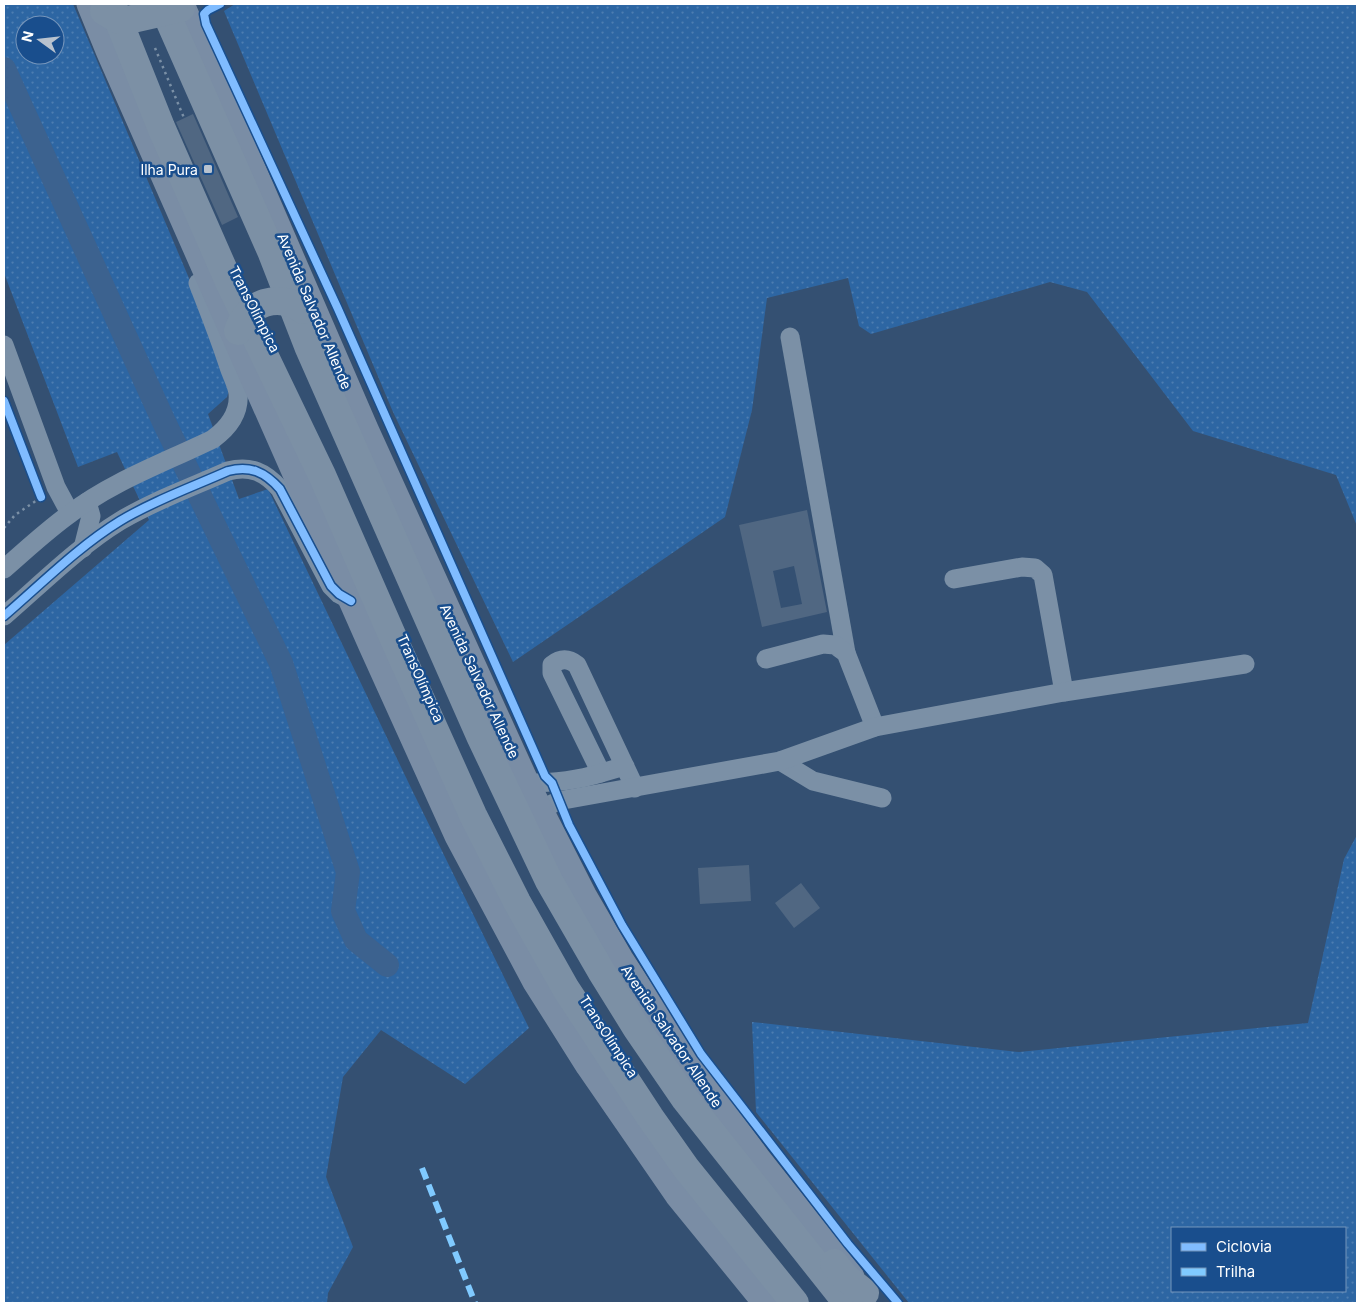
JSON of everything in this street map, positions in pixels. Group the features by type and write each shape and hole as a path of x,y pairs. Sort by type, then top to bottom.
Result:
{"highway":[{"name":"Avenida Salvador Allende","path":"151,14 271,250 286,302 308,346 480,738 553,888 637,1029 685,1099 862,1300"},
{"path":"151,14 196,208 245,321 322,475 473,815 517,902 566,990 686,1168 794,1303"},
{"path":"245,321 268,301 286,302 298,306 307,314 352,418 356,424 366,429"},
{"path":"686,1168 688,1180 776,1303"}],"main road":[{"path":"89,4 197,251 245,321 351,601 457,836 535,982 618,1110 677,1195 765,1303"},
{"name":"Avenida Salvador Allende","path":"151,14 366,429 526,782 588,903 671,1037 727,1118 862,1300"}],"street":[{"path":"4,569 70,513 125,481 218,435 225,430 234,416 238,393 194,272 197,251"},
{"name":"TransOlímpica","path":"286,302 297,349 327,419 453,706 541,887 590,971 672,1099 746,1196 832,1303"},
{"name":"TransOlímpica","path":"245,321 282,363 434,710 530,905 575,983 657,1110 700,1169 807,1303"},
{"path":"790,336 846,653 875,727"},
{"path":"4,345 49,492 70,513"},
{"path":"4,616 84,548 117,523 134,513 233,470 253,469 271,478 280,489 331,586 338,594 351,601"},
{"path":"84,548 91,516 87,502"},
{"path":"954,579 1022,567 1035,568 1043,575 1064,692"},
{"path":"766,659 823,644 835,645 846,653"},
{"path":"601,773 552,673 552,665 559,660 570,660 577,665 635,788"},
{"path":"540,810 558,802 780,761 875,727 1064,692 1245,664"},
{"path":"780,761 813,781 882,798"},
{"path":"526,782 559,782 582,779 625,766"}],"path":[{"path":"151,14 184,118"},
{"path":"38,488 49,492"},
{"path":"4,528 15,515 49,492"}],"shaded area":[{"path":"4,4 73,4 232,380 227,397 208,414 239,499 268,489 412,790 529,1028 465,1084 381,1030 343,1077 326,1177 353,1247 328,1293 327,1303 4,1303 4,645 149,520 117,452 78,467 4,273"},
{"path":"235,4 1357,4 1357,526 1336,475 1193,431 1087,292 1050,282 871,334 859,326 848,278 767,298 752,410 725,517 513,662 393,412 224,11"},
{"path":"1357,835 1357,1303 909,1303 756,1112 752,1022 1019,1052 1308,1023 1344,859"}],"building":[{"name":"Ilha Pura","path":"193,114 238,217 222,225 176,122"},
{"path":"807,510 827,612 762,627 739,525","holes":["794,566 802,604 781,608 773,571"]},
{"path":"749,865 751,901 700,904 698,868"},
{"path":"801,883 820,908 794,928 775,903"}],"waterway":[{"path":"4,69 164,422 281,663 348,872 343,911 356,940 387,965"}],"marked path":[{"path":"422,1168 475,1303"}],"cycle path":[{"path":"220,4 204,14 206,24 338,309 545,776 552,783 569,825 622,925 701,1054 848,1244 898,1303"},
{"path":"4,401 41,497"},
{"path":"4,616 75,554 120,521 159,501 236,469 257,471 269,478 280,489 331,586 339,594 351,601"}],"place":[{"name":"Ilha Pura","path":"208,169"}]}
